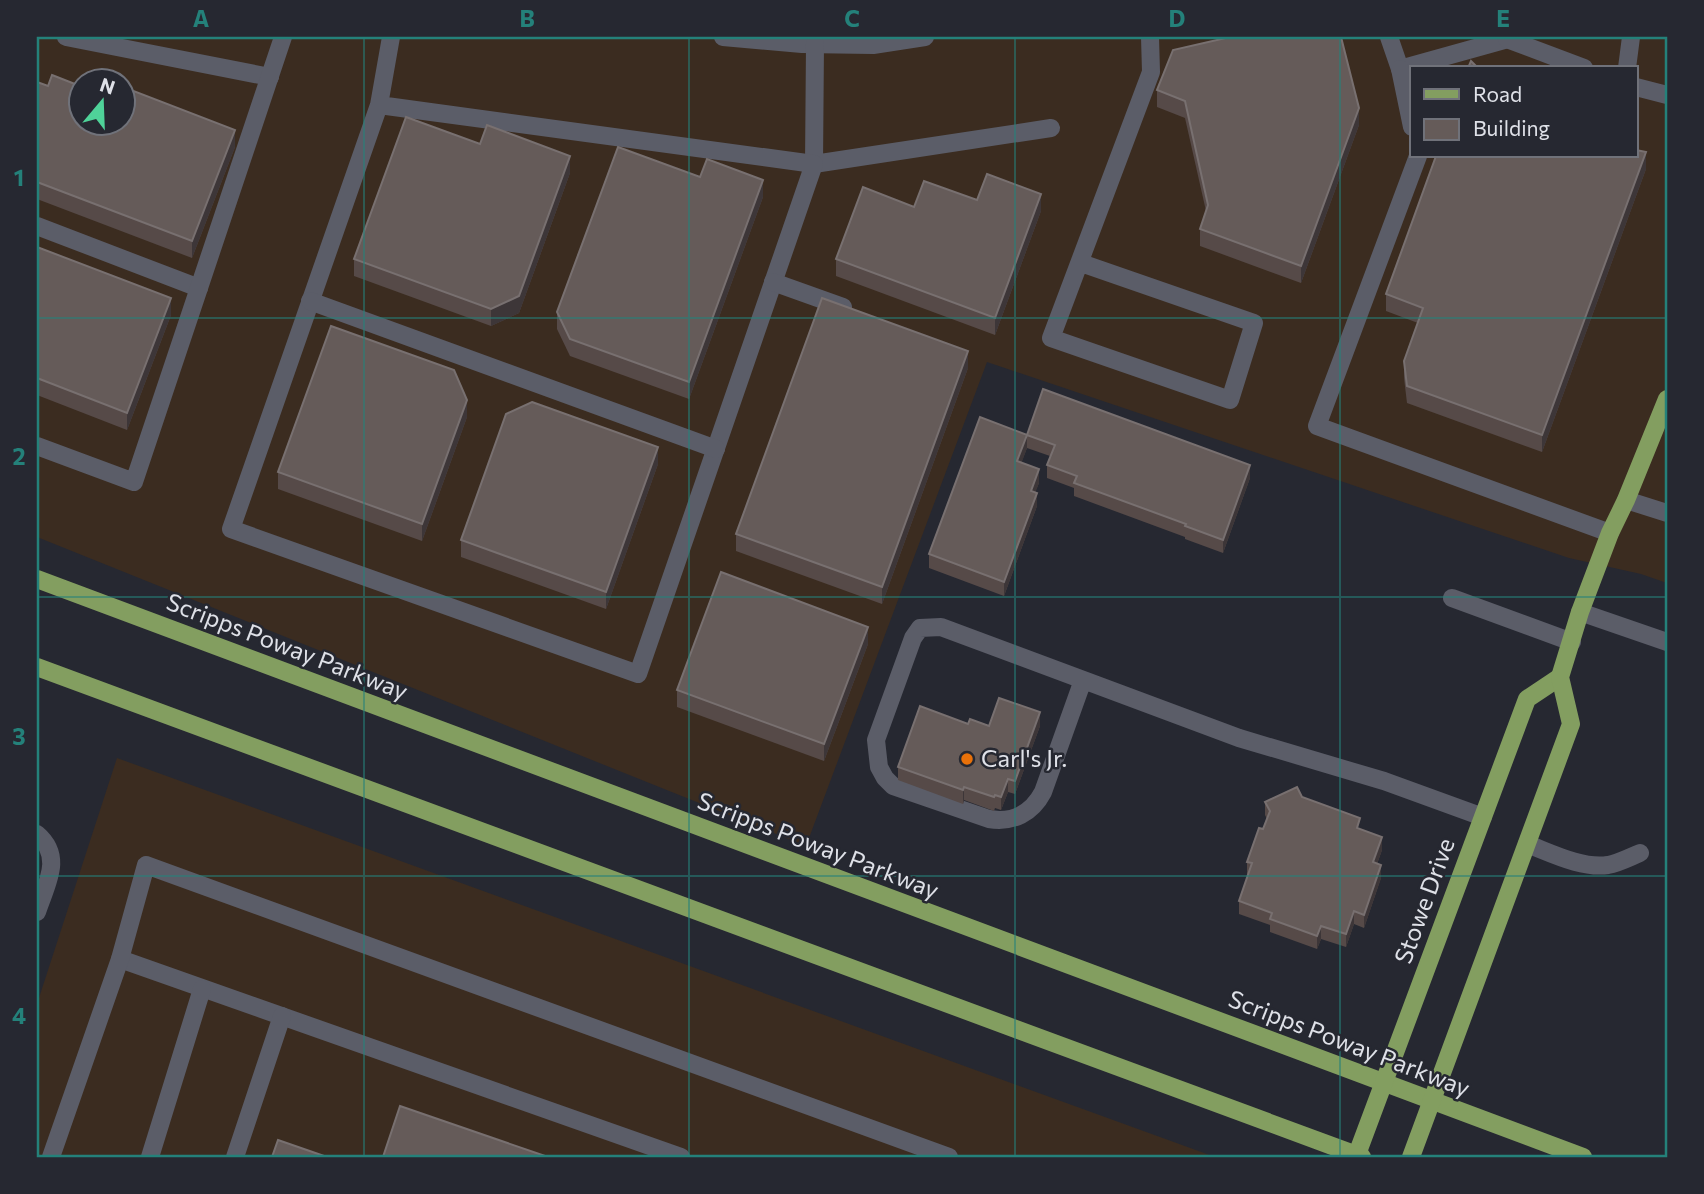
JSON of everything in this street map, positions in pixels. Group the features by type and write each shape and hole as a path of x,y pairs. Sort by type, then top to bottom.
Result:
{"main road":[{"path":"1411,1157 1571,724 1560,677 1580,612 1667,399"},
{"name":"Scripps Poway Parkway","path":"37,579 1583,1157"},
{"path":"37,667 1358,1157"},
{"name":"Stowe Drive","path":"1358,1157 1527,699 1560,677"}],"street":[{"path":"66,37 270,77"},
{"path":"37,446 134,482 283,37"},
{"path":"391,37 379,105 232,529 638,674 814,164 816,44"},
{"path":"723,37 873,45 925,37"},
{"path":"1081,263 1254,323 1230,400 1051,338 1151,72 1150,37"},
{"path":"1389,37 1400,69 1410,117"},
{"path":"1628,66 1631,37"},
{"path":"1411,66 1511,38 1579,66"},
{"path":"1400,69 1410,66"},
{"path":"1638,88 1667,95"},
{"path":"379,105 814,164 1051,128"},
{"path":"1417,158 1317,426 1611,533"},
{"path":"37,226 199,288"},
{"path":"773,282 863,314"},
{"path":"310,300 716,449"},
{"path":"1626,500 1667,513"},
{"path":"1452,598 1572,642"},
{"path":"1580,612 1667,642"},
{"path":"1083,680 1043,792 1038,802 1015,819 989,819 893,786 879,767 876,740 912,638 920,628 941,627 1239,738 1384,781 1483,817"},
{"path":"37,834 48,844 53,863 37,912"},
{"path":"1527,845 1597,866 1611,864 1640,853"},
{"path":"51,1157 120,960 146,865 949,1157"},
{"path":"120,960 681,1157"},
{"path":"150,1157 202,989"},
{"path":"235,1157 282,1016"}],"shaded area":[{"path":"37,37 1667,37 1667,583 1641,574 1569,558 987,362 806,846 37,537"},
{"path":"117,758 1215,1157 37,1157 37,1004"}],"building":[{"path":"1230,37 1341,37 1359,108 1301,266 1200,229 1208,205 1185,101 1157,90 1173,50"},
{"path":"52,75 66,80 66,136 136,136 136,92 235,130 192,241 37,182 37,82 48,86"},
{"path":"406,117 480,144 487,125 570,156 519,296 491,309 354,259"},
{"path":"618,147 700,177 707,159 763,180 689,382 570,339 557,312"},
{"path":"1638,150 1646,152 1542,435 1407,386 1404,361 1423,308 1386,294 1435,158 1638,158"},
{"path":"987,174 1041,194 995,318 836,259 863,187 914,207 924,181 977,200"},
{"path":"37,247 171,298 127,413 37,378"},
{"path":"822,298 968,351 882,587 736,534"},
{"path":"331,326 454,370 467,400 422,524 278,472"},
{"path":"1043,389 1250,465 1223,540 1074,483 1077,476 1047,465 1055,445 1027,435"},
{"path":"532,402 658,447 606,592 461,540 506,414"},
{"path":"980,417 1027,435 1017,461 1039,469 1031,491 1037,493 1004,582 929,554"},
{"path":"721,572 868,627 824,744 677,690"},
{"name":"Carl's Jr.","path":"999,698 1040,712 1015,781 1008,779 1001,797 964,787 963,790 898,767 920,706 968,724 970,719 989,726"},
{"path":"1297,787 1302,797 1360,818 1357,828 1382,837 1373,862 1381,865 1364,915 1354,911 1346,934 1321,926 1317,936 1270,919 1272,913 1239,901 1252,863 1247,862 1259,828 1263,829 1270,811 1265,802"},
{"path":"400,1106 548,1157 383,1157"},
{"path":"278,1140 327,1157 272,1157"}],"place":[{"name":"Carl's Jr.","path":"967,759"}]}
